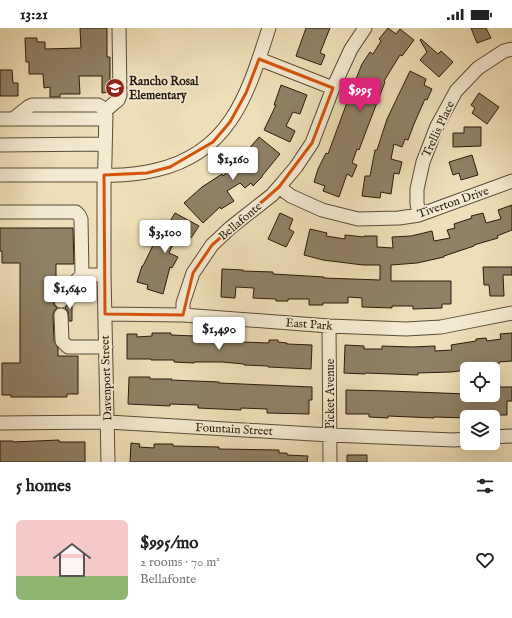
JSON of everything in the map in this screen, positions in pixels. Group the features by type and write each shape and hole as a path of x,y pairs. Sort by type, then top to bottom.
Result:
{"street":[{"path":"7,119 106,114 118,100 120,95 119,28"},
{"path":"0,174 117,176 170,167 192,157 213,142 230,122 246,93 269,28"},
{"name":"Bellafonte","path":"183,315 183,303 193,274 212,246 230,228 272,195 296,167 312,143 333,88 351,49 365,28"},
{"name":"Trellis Place","path":"419,215 417,189 423,162 437,126 456,91 478,68 504,51 512,49"},
{"path":"259,59 333,88"},
{"name":"Davenport Street","path":"106,114 104,175 104,275 108,462"},
{"path":"0,145 105,144"},
{"name":"Tiverton Drive","path":"279,187 291,196 322,210 358,218 399,218 419,215 512,181"},
{"path":"0,212 76,212 81,219 82,275"},
{"path":"61,301 69,288 82,275 104,275"},
{"name":"East Park","path":"105,314 183,315 329,326 406,328 440,327 512,313"},
{"path":"61,315 62,341 68,347 106,347"},
{"name":"Picket Avenue","path":"329,326 330,462"},
{"name":"Fountain Street","path":"0,423 108,422 330,435 460,440"},
{"path":"500,437 512,436"}],"highlighted area":[{"path":"259,59 333,88 312,143 279,187 212,245 193,273 183,315 105,314 104,175 147,173 170,167 213,142 230,122 246,93"}],"building":[{"path":"80,28 107,28 107,57 110,57 110,92 102,93 102,76 79,76 80,94 60,94 60,97 50,97 50,87 44,88 43,74 29,74 29,62 26,62 25,38 37,38 37,42 45,42 45,49 81,48"},
{"path":"306,28 330,28 320,53 325,55 321,65 296,56"},
{"path":"388,28 396,34 400,29 414,40 402,56 400,55 384,81 385,82 359,150 357,149 352,163 357,165 352,177 347,174 339,197 323,191 325,186 314,182 318,169 326,153 328,154 349,97 359,101 364,87 354,84 362,64 370,52 373,54 381,41 379,39"},
{"path":"471,28 486,28 491,38 477,43"},
{"path":"421,39 438,54 441,51 453,62 439,77 420,60 427,52 420,40"},
{"path":"0,70 12,70 13,83 18,83 18,96 0,96"},
{"path":"410,71 426,79 424,85 432,89 427,100 425,99 408,140 405,139 402,147 394,144 391,159 402,162 399,174 394,173 391,194 381,192 380,198 362,196 365,176 370,176 375,150 377,150 387,119"},
{"path":"281,85 307,95 300,114 293,112 286,126 295,131 290,142 264,130 276,105 274,105"},
{"path":"479,93 499,107 487,124 472,113 475,108 471,105"},
{"path":"464,127 481,127 481,146 453,147 453,133 464,133"},
{"path":"259,137 280,154 253,186 251,183 245,188 240,183 227,191 234,201 221,209 220,207 203,223 184,203 202,187 222,174 223,176 248,152 247,151"},
{"path":"472,155 478,175 461,180 459,173 453,175 449,162"},
{"path":"512,205 512,230 497,236 498,238 474,245 444,257 417,263 391,265 391,281 451,281 451,304 442,304 442,308 413,309 413,306 392,306 392,308 362,307 362,298 348,297 348,303 323,303 323,305 309,305 309,299 288,299 288,301 276,301 276,299 253,298 254,288 236,287 235,298 221,297 222,269 273,272 273,274 324,278 380,280 380,265 363,265 323,260 304,255 310,229 327,233 326,236 345,239 345,235 364,237 377,236 377,247 393,248 392,237 411,236 432,231 434,241 450,238 447,230 455,228 454,224 472,218 471,216 483,213 486,223 501,219 498,210"},
{"path":"175,213 199,226 191,238 188,236 184,243 176,238 169,253 178,257 172,268 170,267 163,294 147,289 148,285 137,282 142,266 156,239 159,240"},
{"path":"280,213 293,219 289,229 294,232 286,247 268,239"},
{"path":"0,228 73,228 74,264 56,264 56,294 53,301 57,308 53,315 54,341 58,348 58,356 78,356 78,394 67,394 67,397 11,397 11,395 2,395 2,363 20,363 20,263 2,263 2,251 0,251"},
{"path":"483,267 512,267 512,275 503,275 504,296 490,296 489,285 484,285"},
{"path":"70,301 72,301 72,321 69,321 68,311 65,308"},
{"path":"152,333 171,333 171,335 195,336 195,339 242,337 242,342 269,343 269,340 278,340 278,342 287,344 312,345 311,369 268,367 222,362 194,363 174,362 174,360 127,359 127,334 137,334 137,337 152,336"},
{"path":"512,333 512,361 460,362 460,371 418,373 418,375 344,373 345,345 364,346 364,349 382,349 382,346 435,346 435,351 452,350 451,345 476,341 476,339 486,338 487,341 501,339 500,334"},
{"path":"129,377 312,387 312,400 309,400 309,414 267,413 267,409 241,408 241,410 198,408 198,405 170,404 170,406 128,404"},
{"path":"500,387 512,387 512,401 507,401 507,415 500,415 500,410 460,410 460,418 388,416 388,418 369,417 369,414 346,414 346,390 460,394 460,402 500,402"},
{"path":"59,440 59,442 85,442 85,462 0,462 0,441 13,442"},
{"path":"131,443 140,444 139,447 154,448 154,444 173,444 173,446 219,447 219,449 279,450 279,453 287,453 287,455 308,456 307,462 130,462"},
{"path":"347,455 367,455 367,462 347,462"}],"place":[{"name":"Rancho Rosal Elementary","path":"115,88"}]}
